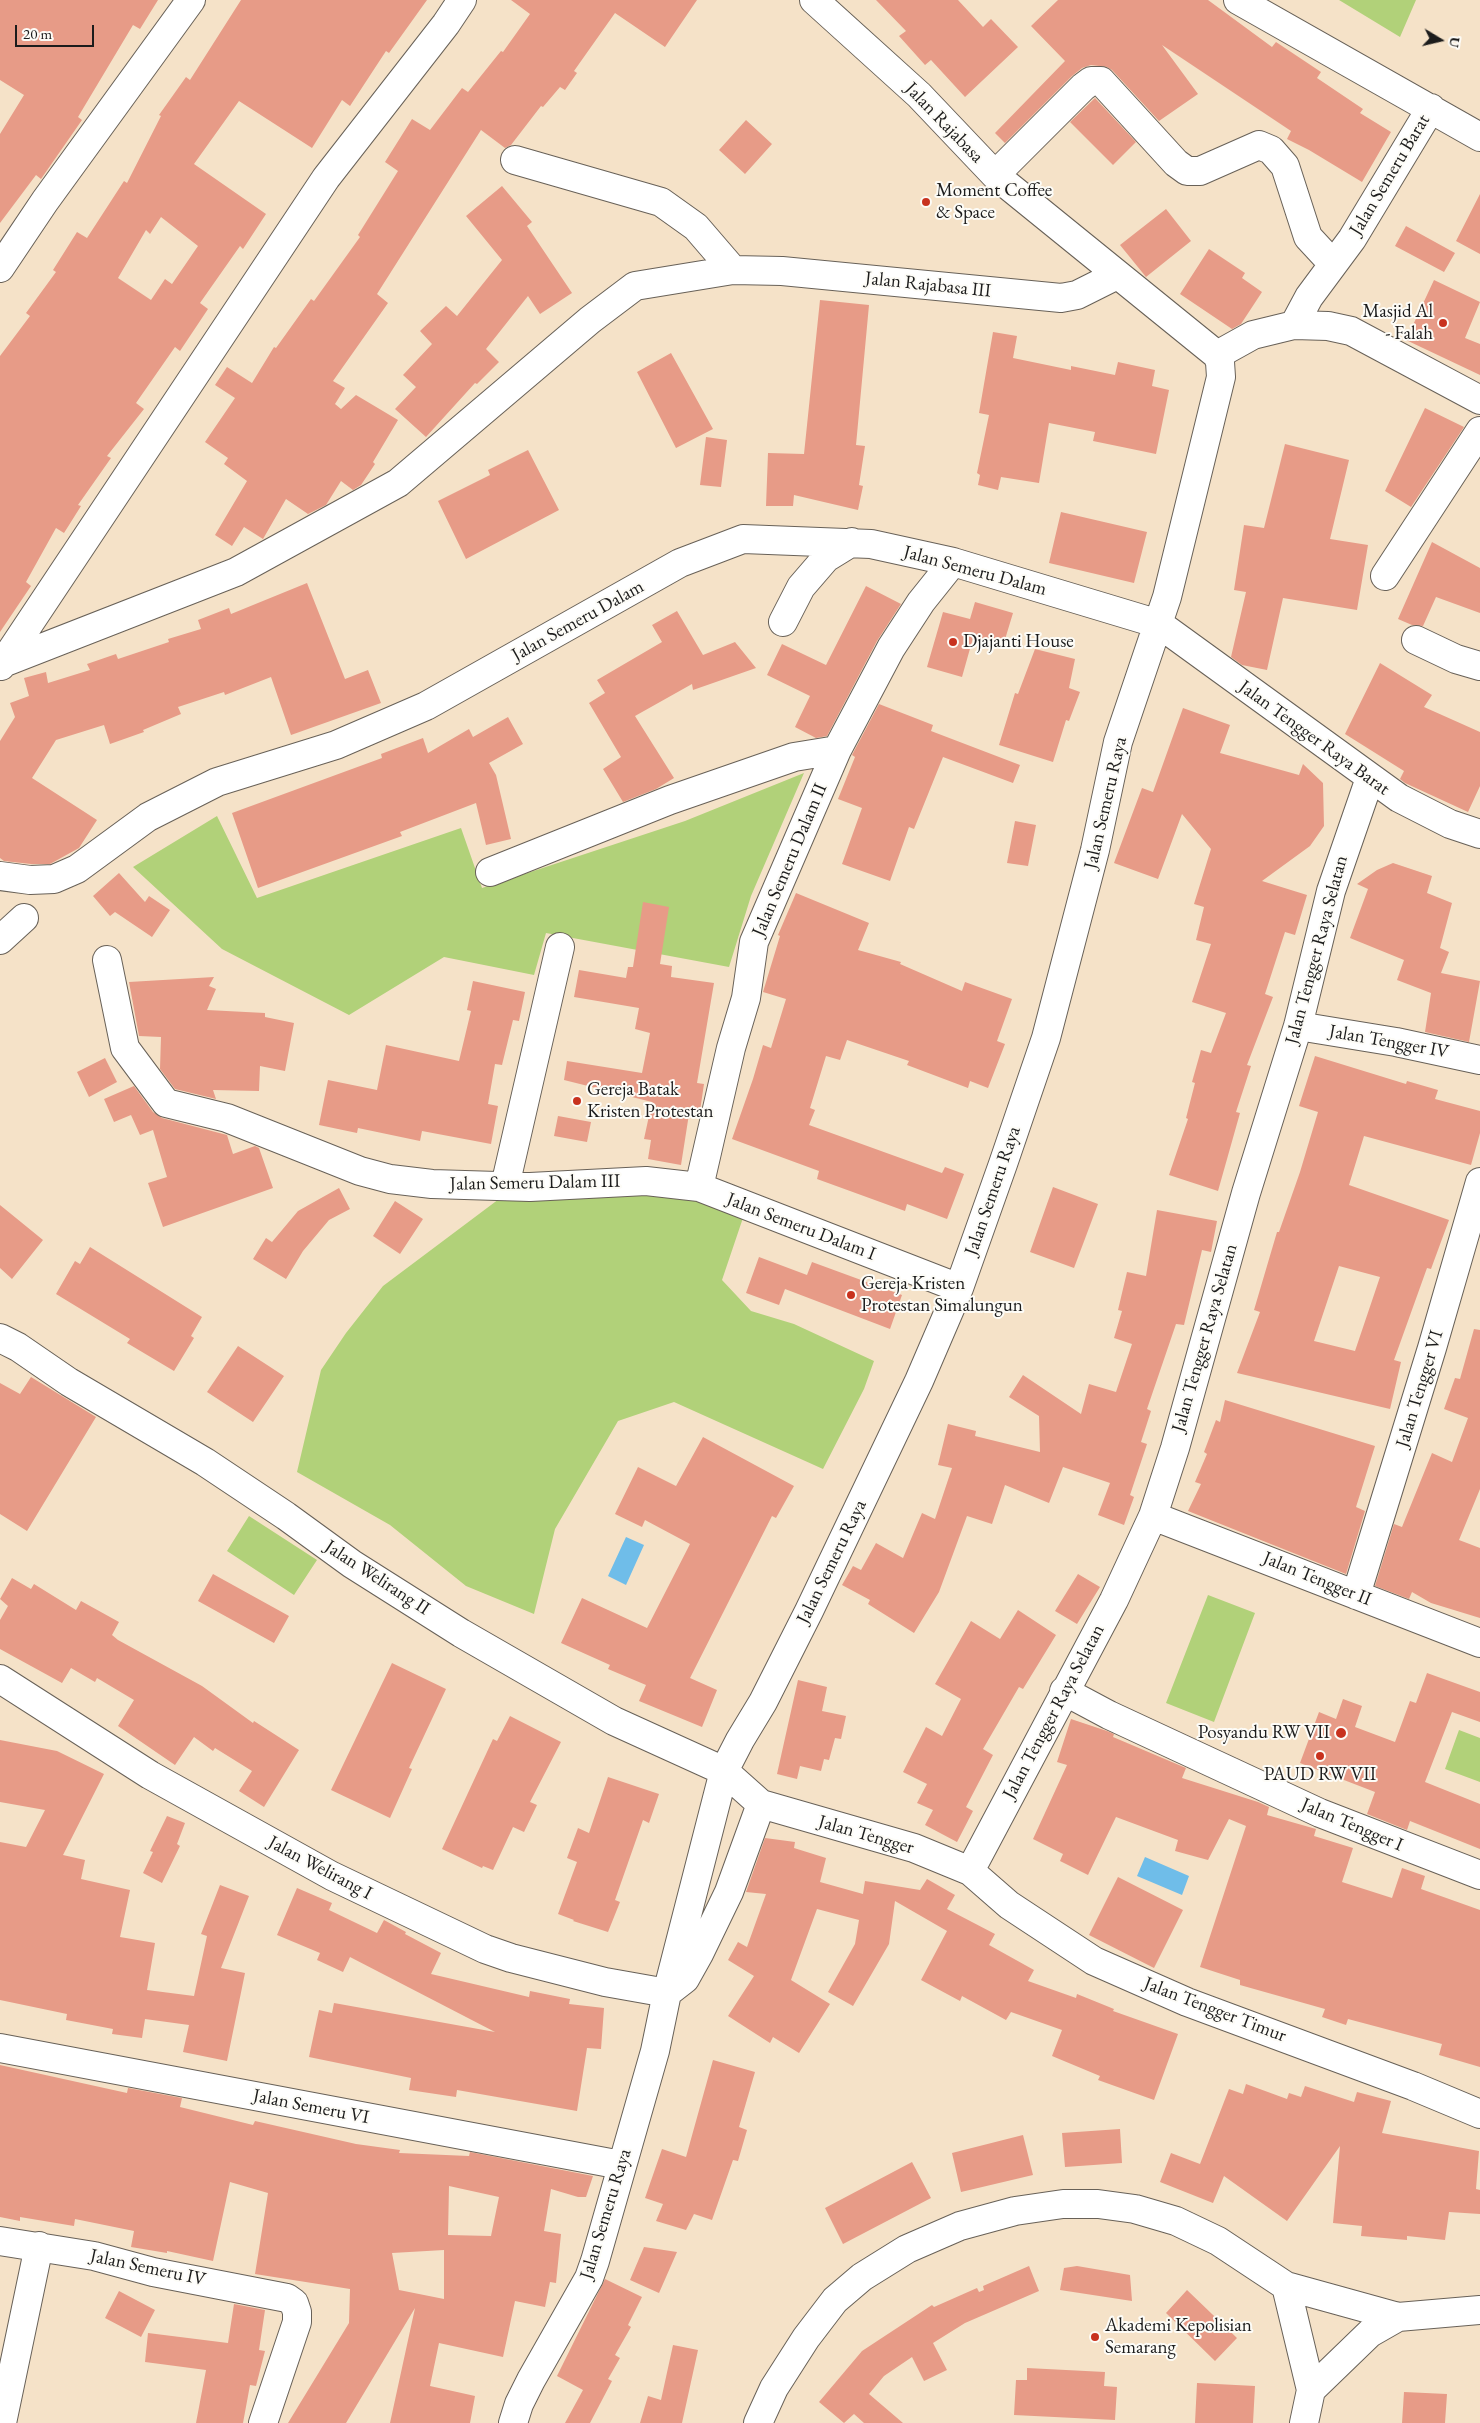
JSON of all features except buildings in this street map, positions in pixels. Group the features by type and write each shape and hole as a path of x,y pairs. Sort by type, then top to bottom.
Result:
{"street":[{"path":"0,268 44,201 191,0"},
{"path":"1,666 326,178 446,24 462,0"},
{"name":"Jalan Rajabasa","path":"814,0 919,95 995,175 1217,355"},
{"name":"Jalan Semeru Barat","path":"1238,0 1431,108 1352,239 1309,297 1294,325"},
{"path":"995,175 1083,87 1091,81 1101,81 1176,163 1187,171 1200,171 1259,144 1271,150 1284,166 1308,238 1332,264"},
{"path":"1431,108 1480,137"},
{"path":"514,160 660,202 696,227 733,270"},
{"name":"Jalan Rajabasa III","path":"1,666 236,572 398,483 590,320 635,286 733,270 782,270 1061,298 1071,297 1117,275"},
{"path":"1217,355 1253,335 1294,325 1328,326 1351,331 1480,400"},
{"name":"Jalan Semeru Raya","path":"513,2423 531,2380 589,2278 654,2051 724,1771 763,1702 809,1611 919,1381 958,1288 1046,1038 1095,850 1118,742 1159,624 1221,377 1220,362 1217,355"},
{"path":"1386,576 1480,431"},
{"name":"Jalan Semeru Dalam","path":"0,876 30,880 54,879 77,869 148,816 217,782 336,745 426,706 680,563 743,539 852,542 953,562 1159,624"},
{"path":"783,622 801,587 826,558 852,542"},
{"name":"Jalan Semeru Dalam II","path":"699,1187 731,1048 746,998 754,942 837,750 891,648 921,602 953,562"},
{"name":"Jalan Tengger Raya Barat","path":"1159,624 1399,798 1450,824 1480,834"},
{"path":"1416,640 1456,660 1480,666"},
{"path":"490,872 670,800 794,757 837,750"},
{"name":"Jalan Tengger Raya Selatan","path":"970,1871 1064,1690 1114,1600 1153,1516 1175,1448 1246,1193 1298,1026 1331,891 1370,778"},
{"path":"0,940 24,918"},
{"path":"505,1186 560,947"},
{"name":"Jalan Semeru Dalam III","path":"107,960 128,1054 166,1103 227,1118 360,1172 390,1179 432,1184 530,1188 646,1181 699,1187"},
{"name":"Jalan Tengger IV","path":"1298,1026 1396,1042 1480,1060"},
{"name":"Jalan Tengger VI","path":"1356,1595 1430,1357 1480,1182"},
{"name":"Jalan Semeru Dalam I","path":"699,1187 958,1288"},
{"name":"Jalan Welirang II","path":"0,1338 18,1347 68,1382 205,1462 286,1516 352,1564 461,1633 614,1721 724,1771 761,1804"},
{"name":"Jalan Tengger II","path":"1153,1516 1480,1643"},
{"name":"Jalan Welirang I","path":"0,1679 150,1776 332,1876 458,1936 511,1958 611,1983 667,1993"},
{"name":"Jalan Tengger I","path":"1064,1690 1109,1715 1182,1747 1320,1813 1480,1875"},
{"path":"667,1993 685,1979 699,1954 729,1892 761,1804"},
{"name":"Jalan Tengger","path":"761,1804 914,1848 970,1871"},
{"name":"Jalan Tengger Timur","path":"970,1871 1009,1905 1094,1961 1187,2002 1414,2086 1480,2114"},
{"name":"Jalan Semeru VI","path":"0,2048 622,2165"},
{"path":"758,2423 774,2388 806,2338 835,2300 862,2277 907,2249 960,2226 1015,2211 1072,2204 1098,2204 1135,2209 1176,2221 1218,2241 1286,2286 1398,2317 1480,2310"},
{"name":"Jalan Semeru IV","path":"0,2241 94,2256 153,2272 287,2298 294,2303 297,2312 297,2322 263,2423"},
{"path":"2,2423 39,2246"},
{"path":"1286,2286 1311,2390 1304,2423"},
{"path":"1311,2390 1370,2333 1398,2317"}],"green space":[{"path":"1339,0 1416,0 1400,37"},
{"path":"804,773 751,896 729,967 546,933 534,975 444,957 349,1015 222,949 133,867 217,816 257,898 461,828 482,888 685,821"},
{"path":"608,1188 747,1206 722,1280 751,1311 794,1324 874,1361 864,1389 823,1469 674,1402 618,1421 555,1529 534,1614 466,1586 390,1525 297,1472 321,1370 346,1333 383,1286 499,1199"},
{"path":"249,1516 317,1560 294,1595 227,1551"},
{"path":"1208,1595 1255,1613 1214,1722 1166,1703"},
{"path":"1459,1730 1480,1738 1480,1782 1445,1769"}],"water":[{"path":"626,1537 644,1545 626,1585 608,1576"},
{"path":"1145,1857 1189,1876 1182,1895 1137,1876"}],"place":[{"name":"Moment Coffee & Space","path":"926,202"},
{"name":"Masjid Al - Falah","path":"1443,323"},
{"name":"Djajanti House","path":"953,642"},
{"name":"Gereja Batak Kristen Protestan","path":"577,1101"},
{"name":"Gereja Kristen Protestan Simalungun","path":"851,1295"},
{"name":"Posyandu RW VII","path":"1341,1733"},
{"name":"PAUD RW VII","path":"1320,1756"},
{"name":"Akademi Kepolisian Semarang","path":"1095,2337"}]}
